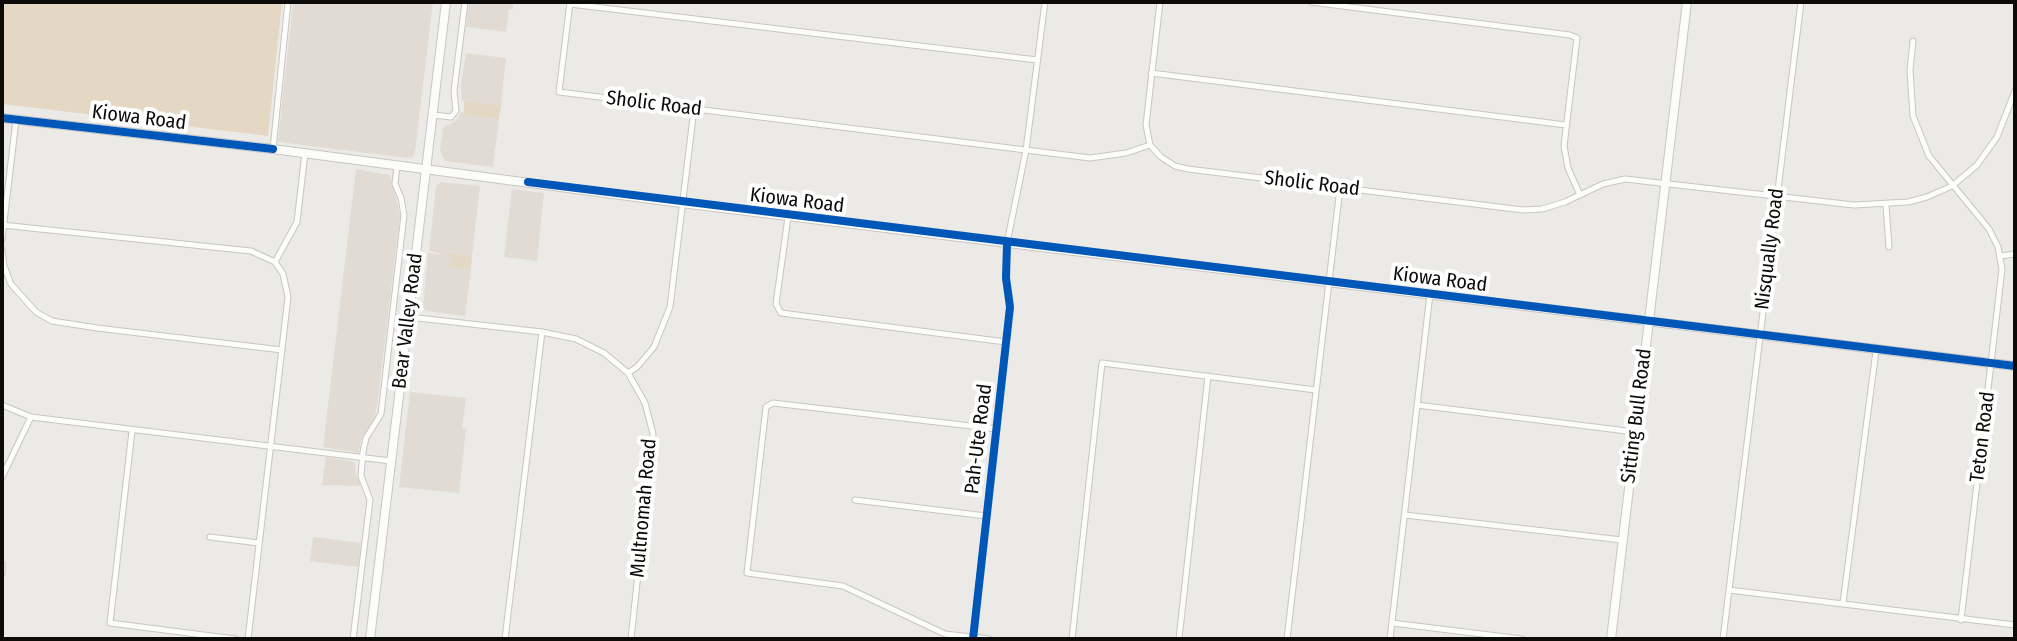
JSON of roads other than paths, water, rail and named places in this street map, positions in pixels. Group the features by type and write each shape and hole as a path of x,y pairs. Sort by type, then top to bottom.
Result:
{"street":[{"path":"273,149 288,2"},
{"name":"Bear Valley Road","path":"370,639 446,2"},
{"path":"433,115 451,117 456,111 454,91 465,2"},
{"name":"Pah-Ute Road","path":"973,638 1010,307 1006,278 1007,243 1026,150 1045,2"},
{"path":"1150,145 1146,125 1160,2"},
{"path":"1311,2 1577,38 1564,146 1568,168 1580,195"},
{"name":"Sitting Bull Road","path":"1611,639 1687,2"},
{"name":"Nisqually Road","path":"1723,639 1801,2"},
{"path":"570,3 1037,60"},
{"name":"Sholic Road","path":"570,3 559,92 1090,158 1126,153 1150,145 1175,166 1188,169 1523,210 1542,209 1603,184 1625,179 1854,205 1886,205 1927,197 1952,186 1977,165 1997,137 2015,91"},
{"name":"Teton Road","path":"1913,41 1910,70 1913,116 1929,156 1989,229 2000,256 2001,284 1961,620"},
{"path":"1151,73 1566,125"},
{"path":"628,373 654,347 670,307 694,109"},
{"name":"Kiowa Road","path":"2,118 2015,366"},
{"path":"2,239 16,120"},
{"path":"275,262 297,222 305,153"},
{"path":"353,639 370,500 361,476 362,458 366,438 381,414 404,215 395,184 397,166"},
{"path":"1287,639 1340,188"},
{"path":"1886,205 1889,247"},
{"path":"789,216 776,304 781,313 1006,342"},
{"path":"3,225 251,251 275,262 283,274 288,297 248,639"},
{"path":"2,250 11,284 36,312 52,321 282,350"},
{"path":"2000,256 2015,254"},
{"path":"1390,639 1430,294"},
{"name":"Multnomah Road","path":"409,317 542,332 576,339 604,353 628,373 645,403 653,434 631,639"},
{"path":"505,639 542,332"},
{"path":"1843,603 1876,351"},
{"path":"1072,639 1102,363 1316,390"},
{"path":"1179,639 1208,376"},
{"path":"989,639 945,634 843,586 747,573 766,407 773,403 997,429"},
{"path":"2,405 31,417 391,461"},
{"path":"1417,405 1635,432"},
{"path":"2,477 31,417"},
{"path":"132,431 110,623 235,639"},
{"path":"855,500 986,516"},
{"path":"1405,515 1623,540"},
{"path":"210,537 259,543"},
{"path":"2,564 2,573"},
{"path":"1729,590 2015,625"},
{"path":"1392,623 1522,639"}]}
